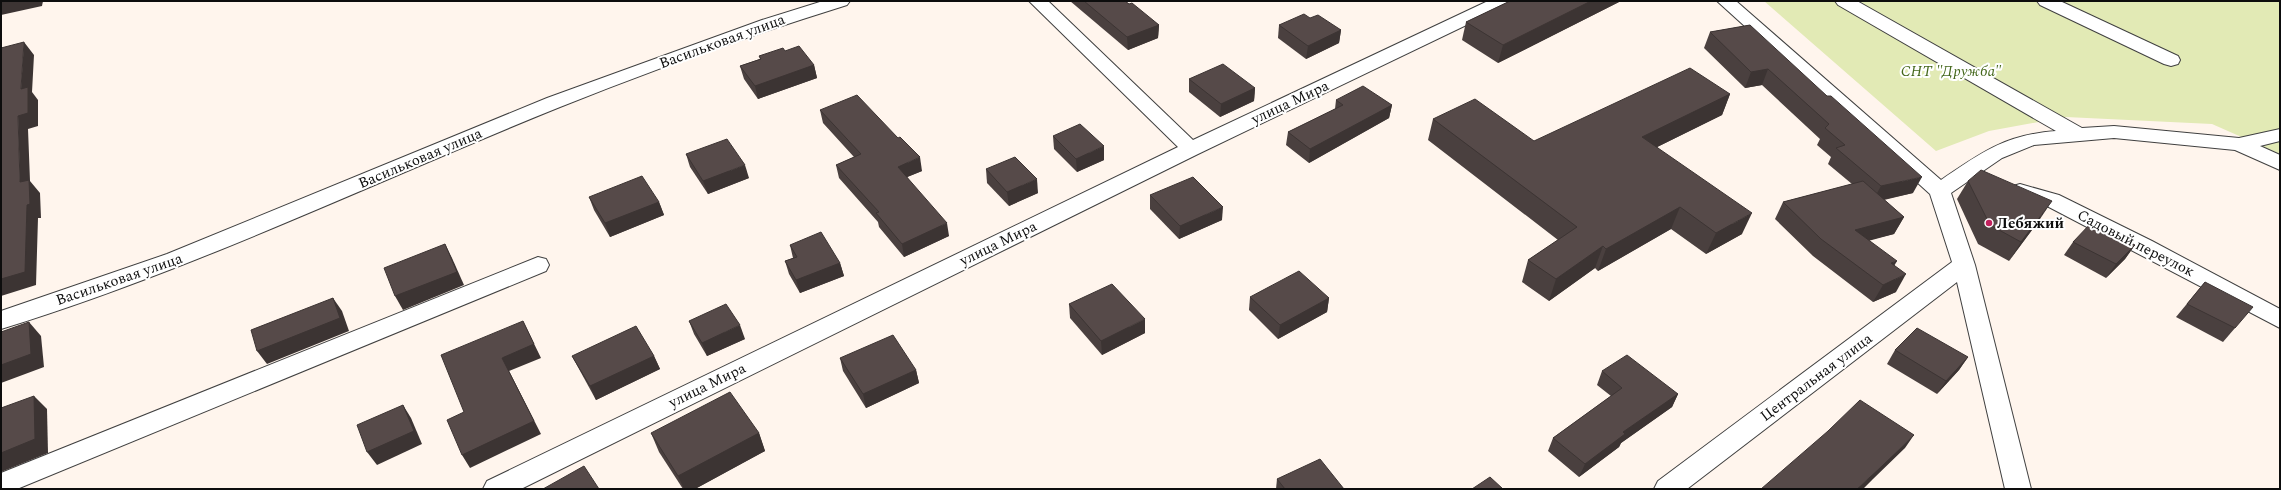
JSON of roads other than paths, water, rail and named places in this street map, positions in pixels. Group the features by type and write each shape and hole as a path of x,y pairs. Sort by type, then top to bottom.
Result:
{"street":[{"name":"Васильковая улица","path":"1,320 176,260 554,102 768,24 841,1"},
{"path":"1038,1 1190,148"},
{"name":"улица Мира","path":"496,489 1190,148 1502,1"},
{"path":"1726,1 1940,191 1964,265 2018,489"},
{"path":"1844,1 2080,136"},
{"path":"2046,1 2172,60"},
{"path":"1940,191 1995,153 2031,139 2114,132 2239,144 2280,135"},
{"path":"2239,144 2280,163"},
{"name":"Садовый переулок","path":"1963,174 2052,200 2144,246 2280,319"},
{"path":"1,484 538,265"},
{"name":"Центральная улица","path":"1667,489 1964,265"}],"place":[{"name":"Лебяжий","path":"1989,223"}],"park label":[{"name":"СНТ \"Дружба\"","path":"1951,71"}]}
